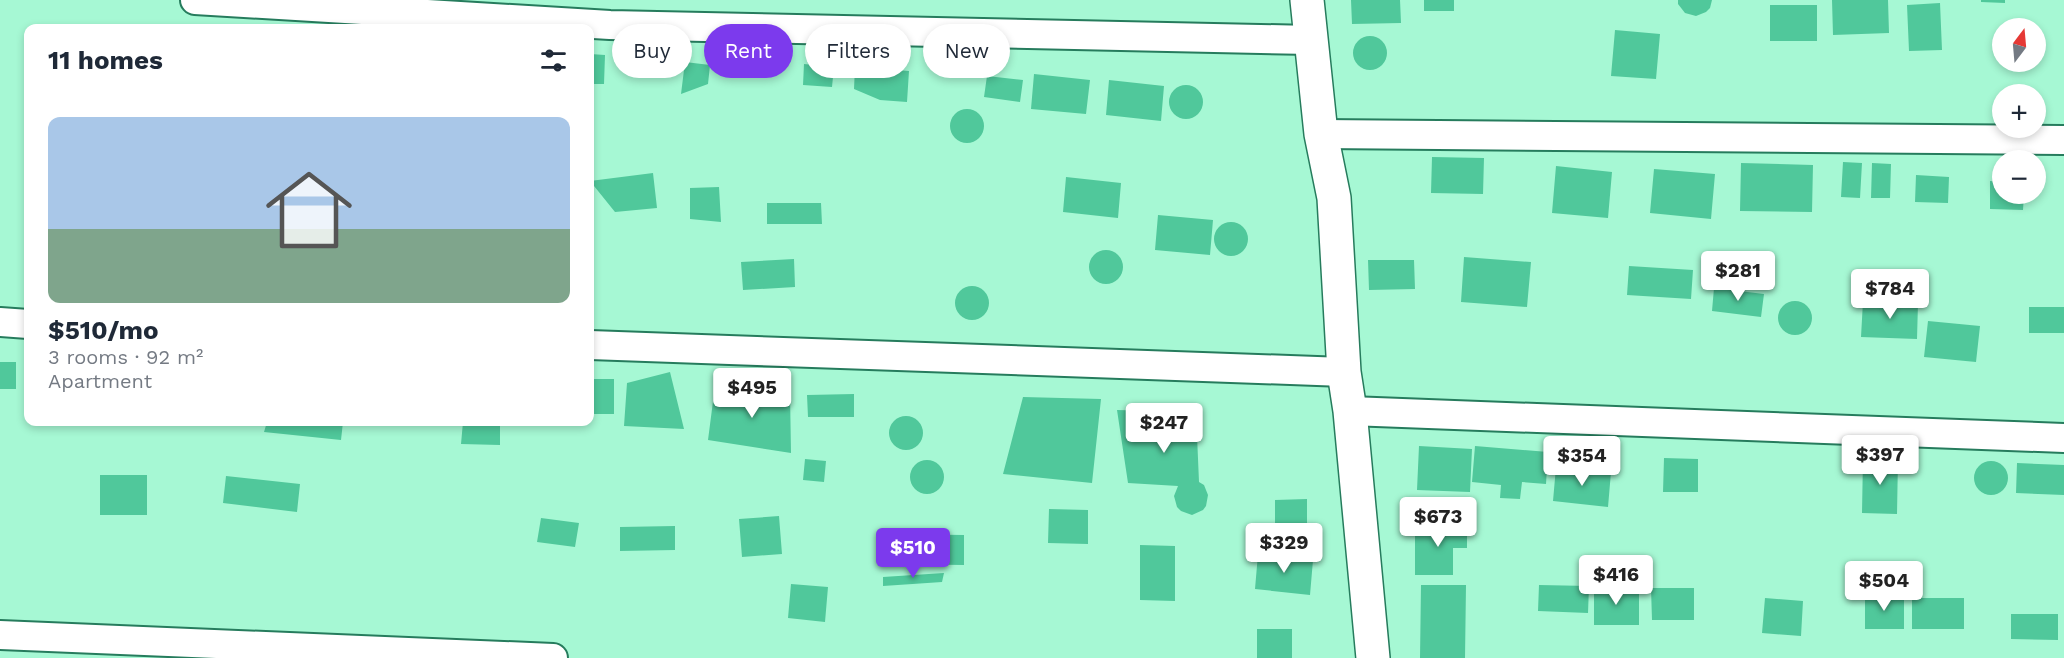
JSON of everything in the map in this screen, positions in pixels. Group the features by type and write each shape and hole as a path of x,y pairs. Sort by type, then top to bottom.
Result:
{"street":[{"path":"195,0 578,24"},
{"path":"1307,0 1321,134 1334,198 1344,372 1350,411 1373,658"},
{"path":"594,25 1311,40"},
{"path":"1321,134 2064,140"},
{"path":"0,322 24,324"},
{"path":"594,345 1344,372"},
{"path":"1350,411 2064,438"},
{"path":"0,635 553,658"}],"building":[{"path":"1351,0 1400,0 1401,23 1352,24"},
{"path":"1424,0 1454,0 1454,11 1424,11"},
{"path":"1678,0 1712,0 1706,12 1696,16 1685,13 1678,4"},
{"path":"1832,0 1888,0 1889,33 1833,35"},
{"path":"1981,0 2005,0 2005,3 1981,2"},
{"path":"1940,3 1942,50 1909,51 1907,5"},
{"path":"1770,5 1817,5 1817,41 1770,41"},
{"path":"1615,30 1660,34 1656,79 1611,76"},
{"path":"1370,36 1382,41 1387,53 1382,65 1370,70 1358,65 1353,53 1358,41"},
{"path":"594,54 605,55 604,84 594,84"},
{"path":"692,63 704,64 704,78 709,78 708,84 681,94 683,78 692,78"},
{"path":"804,64 805,78 833,78 832,87 803,85"},
{"path":"1034,74 1090,80 1086,114 1031,109"},
{"path":"854,78 909,78 907,102 880,100 854,89"},
{"path":"987,78 1023,80 1020,102 984,97"},
{"path":"1109,80 1164,86 1161,121 1106,115"},
{"path":"1186,85 1198,90 1203,102 1198,114 1186,119 1174,114 1169,102 1174,90"},
{"path":"967,109 979,114 984,126 979,138 967,143 955,138 950,126 955,114"},
{"path":"1432,157 1484,158 1483,194 1431,193"},
{"path":"1843,162 1862,163 1860,198 1841,197"},
{"path":"1741,163 1813,165 1812,212 1740,211"},
{"path":"1872,163 1891,164 1890,198 1871,198"},
{"path":"1556,166 1612,172 1608,218 1552,213"},
{"path":"1654,169 1715,174 1711,219 1650,213"},
{"path":"653,173 657,208 615,212 594,186 594,180"},
{"path":"1916,175 1949,177 1948,203 1915,202"},
{"path":"1066,177 1121,183 1118,218 1063,212"},
{"path":"1990,181 1992,181 1992,204 2023,204 2023,210 1990,209"},
{"path":"719,187 721,222 690,219 690,188"},
{"path":"767,203 821,203 822,224 767,224"},
{"path":"1158,215 1213,220 1210,255 1155,250"},
{"path":"1231,222 1243,227 1248,239 1243,251 1231,256 1219,251 1214,239 1219,227"},
{"path":"1106,250 1118,255 1123,267 1118,279 1106,284 1094,279 1089,267 1094,255"},
{"path":"1464,257 1531,262 1527,307 1461,302"},
{"path":"794,259 795,287 743,290 741,262"},
{"path":"1368,260 1414,260 1415,289 1369,290"},
{"path":"1629,266 1693,270 1691,299 1627,295"},
{"path":"972,286 984,291 989,303 984,315 972,320 960,315 955,303 960,291"},
{"path":"1714,288 1764,294 1761,317 1712,311"},
{"path":"1795,301 1807,306 1812,318 1807,330 1795,335 1783,330 1778,318 1783,306"},
{"path":"1863,301 1918,303 1917,339 1861,337"},
{"path":"2029,307 2064,307 2064,333 2029,333"},
{"path":"1928,321 1980,326 1976,362 1924,357"},
{"path":"0,362 16,362 16,389 0,389"},
{"path":"670,372 684,429 624,426 627,383"},
{"path":"594,379 614,379 614,414 594,414"},
{"path":"715,386 790,393 791,453 708,440"},
{"path":"854,394 854,417 808,417 807,395"},
{"path":"1023,397 1101,399 1092,483 1003,474"},
{"path":"1117,410 1196,412 1199,482 1204,485 1208,495 1203,510 1192,515 1181,511 1177,507 1174,496 1178,486 1128,483"},
{"path":"906,416 918,421 923,433 918,445 906,450 894,445 889,433 894,421"},
{"path":"266,426 343,426 341,440 264,432"},
{"path":"463,426 500,426 500,445 461,444"},
{"path":"1419,446 1472,449 1470,492 1417,490"},
{"path":"1475,446 1548,452 1546,484 1522,482 1520,499 1500,498 1501,485 1472,482"},
{"path":"1664,458 1698,459 1698,492 1663,492"},
{"path":"1863,458 1898,459 1897,514 1862,513"},
{"path":"805,459 826,461 824,482 803,480"},
{"path":"927,460 939,465 944,477 939,489 927,494 915,489 910,477 915,465"},
{"path":"1991,461 2003,466 2008,478 2003,490 1991,495 1979,490 1974,478 1979,466"},
{"path":"2017,463 2064,465 2064,495 2016,493"},
{"path":"1556,467 1611,472 1608,507 1553,501"},
{"path":"100,475 147,475 147,515 100,515"},
{"path":"226,476 300,484 297,512 223,503"},
{"path":"1307,499 1307,535 1275,535 1275,500"},
{"path":"1049,509 1088,510 1088,544 1048,543"},
{"path":"779,516 782,554 742,557 739,519"},
{"path":"541,518 579,523 575,547 537,542"},
{"path":"1415,524 1467,524 1467,548 1453,548 1453,575 1415,575"},
{"path":"675,526 675,550 620,551 620,527"},
{"path":"884,534 964,535 964,565 883,564"},
{"path":"1140,545 1175,546 1175,601 1140,600"},
{"path":"1258,554 1313,560 1310,595 1255,589"},
{"path":"944,573 942,582 883,586 883,577"},
{"path":"791,584 828,587 825,622 788,618"},
{"path":"1421,585 1466,585 1465,658 1420,658"},
{"path":"1539,585 1589,586 1588,613 1538,611"},
{"path":"1594,586 1639,586 1639,625 1594,625"},
{"path":"1651,588 1694,588 1694,620 1652,620"},
{"path":"1865,596 1904,596 1904,629 1865,629"},
{"path":"1765,598 1803,601 1801,636 1762,633"},
{"path":"1912,598 1964,598 1964,629 1912,629"},
{"path":"2011,614 2058,614 2058,640 2011,639"},
{"path":"1257,629 1292,629 1292,658 1257,658"}]}
